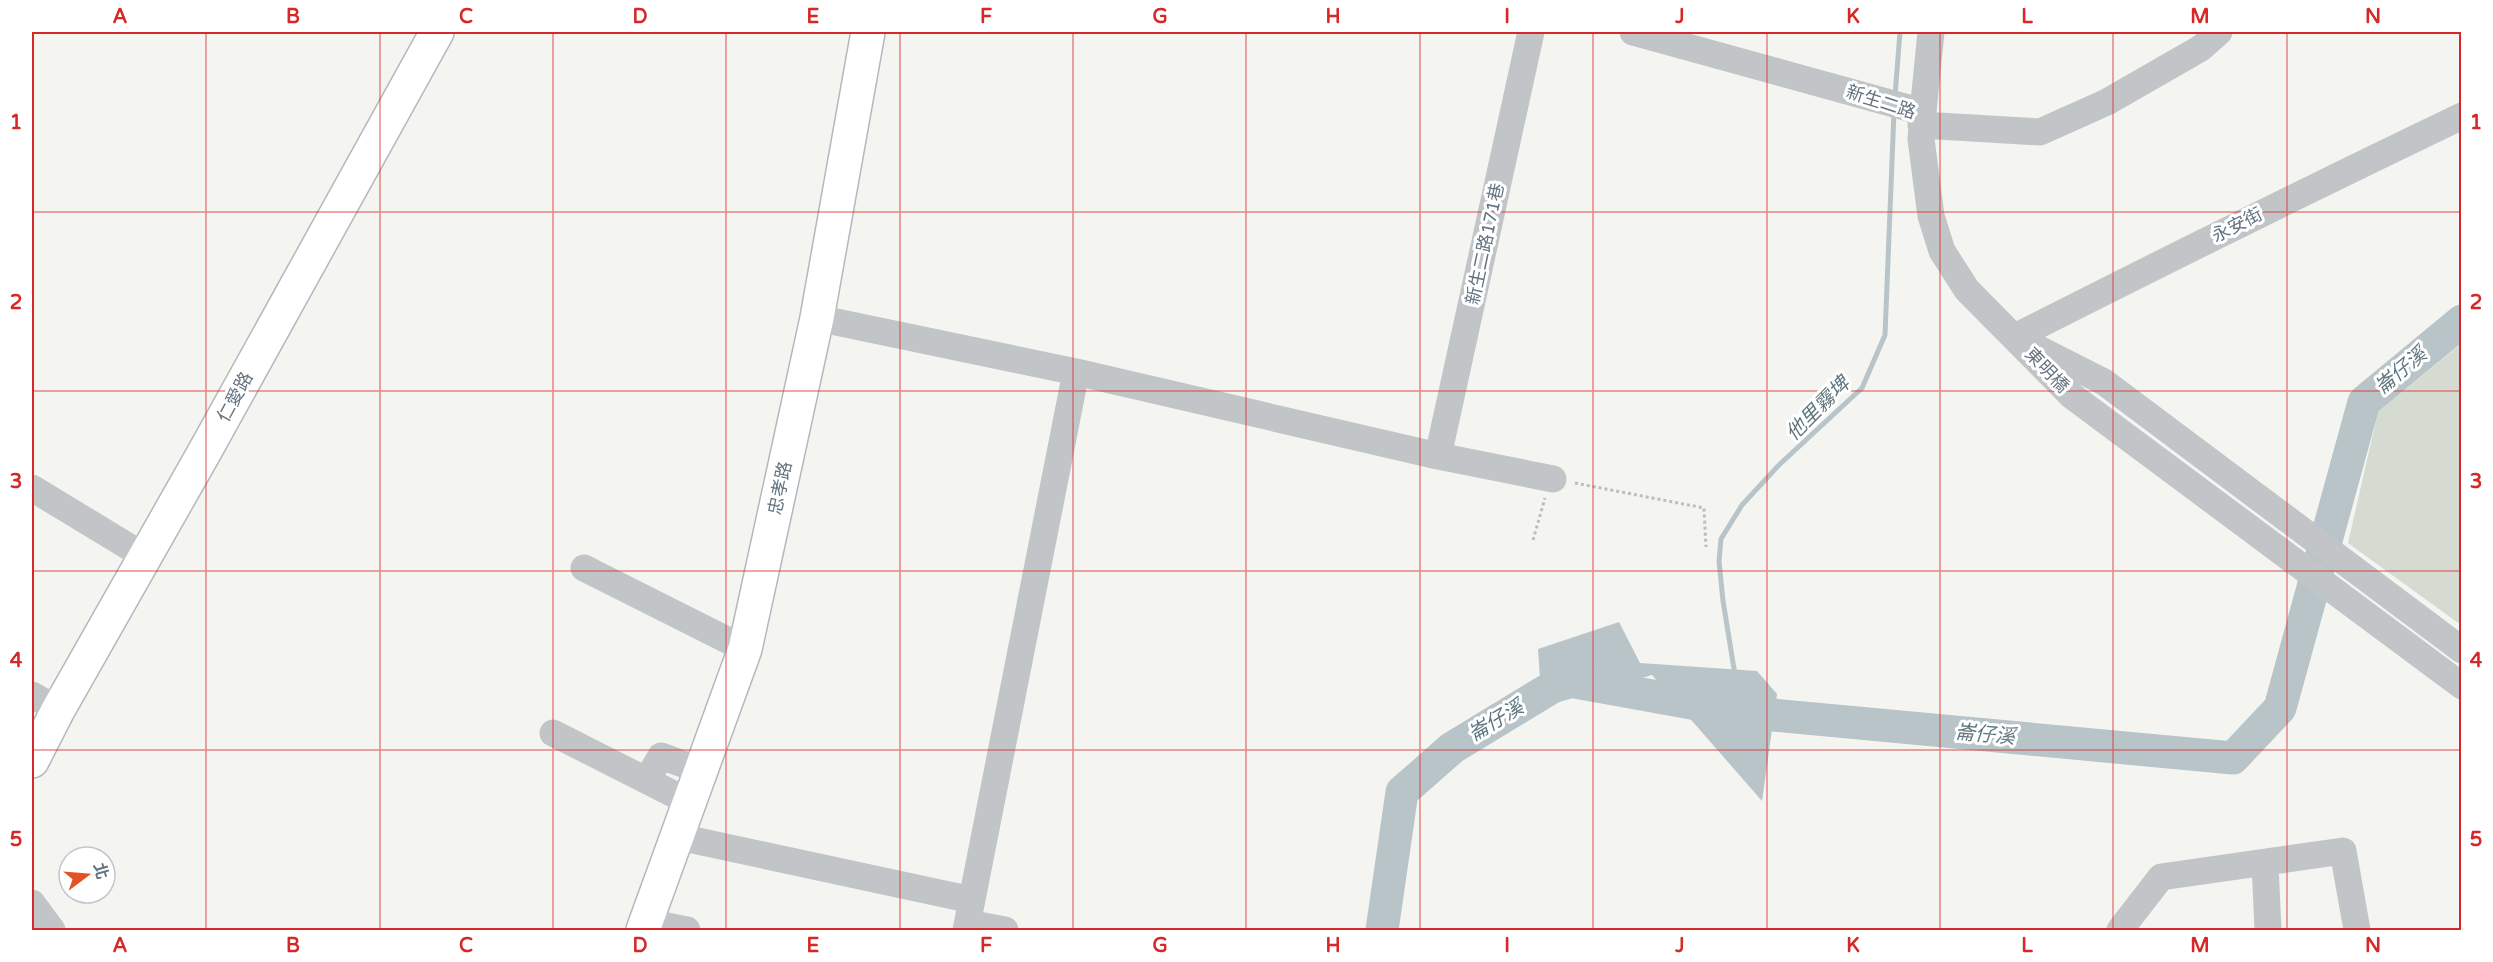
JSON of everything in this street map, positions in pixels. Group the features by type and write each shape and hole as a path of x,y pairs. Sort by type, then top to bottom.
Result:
{"main road":[{"name":"仁愛路","path":"32,761 45,703 144,556 205,451 437,32"},
{"name":"忠孝路","path":"645,926 745,649 817,318 868,32"}],"street":[{"name":"新生二路171巷","path":"1438,456 1532,32"},
{"name":"新生二路","path":"1633,32 1922,118 1921,139 1931,216 1942,251 1967,290 2015,337"},
{"path":"1931,32 1922,118 2040,132 2107,102 2201,48 2219,32"},
{"name":"永安街","path":"2015,337 2169,261 2248,218 2462,116"},
{"path":"817,318 1076,372 1438,456 1553,479"},
{"name":"東明橋","path":"2015,337 2104,382 2462,650"},
{"name":"東明橋","path":"2015,337 2072,396 2462,686"},
{"path":"968,918 1076,372"},
{"path":"32,488 144,556"},
{"path":"584,568 745,649"},
{"path":"554,733 691,803"},
{"path":"651,773 661,756 702,771"},
{"path":"679,837 1005,930"},
{"path":"2120,930 2161,877 2343,851 2357,930"},
{"path":"2265,863 2268,930"},
{"path":"32,903 52,930"},
{"path":"645,926 687,930"}],"path":[{"path":"1533,540 1543,503 1553,479 1704,508 1706,547"}],"shaded area":[{"path":"2461,344 2461,625 2348,543 2378,412"},
{"path":"1619,622 1640,663 1757,671 1777,694 1762,801 1652,675 1542,707 1538,649"}],"waterway":[{"name":"他里霧埤","path":"1895,96 1900,32"},
{"name":"他里霧埤","path":"1735,675 1723,601 1719,561 1721,539 1742,505 1779,465 1862,388 1885,335 1894,112"},
{"name":"崙仔溪","path":"1382,930 1402,792 1452,748 1564,680 1741,712 2233,758 2280,708 2364,402 2462,321"}]}
